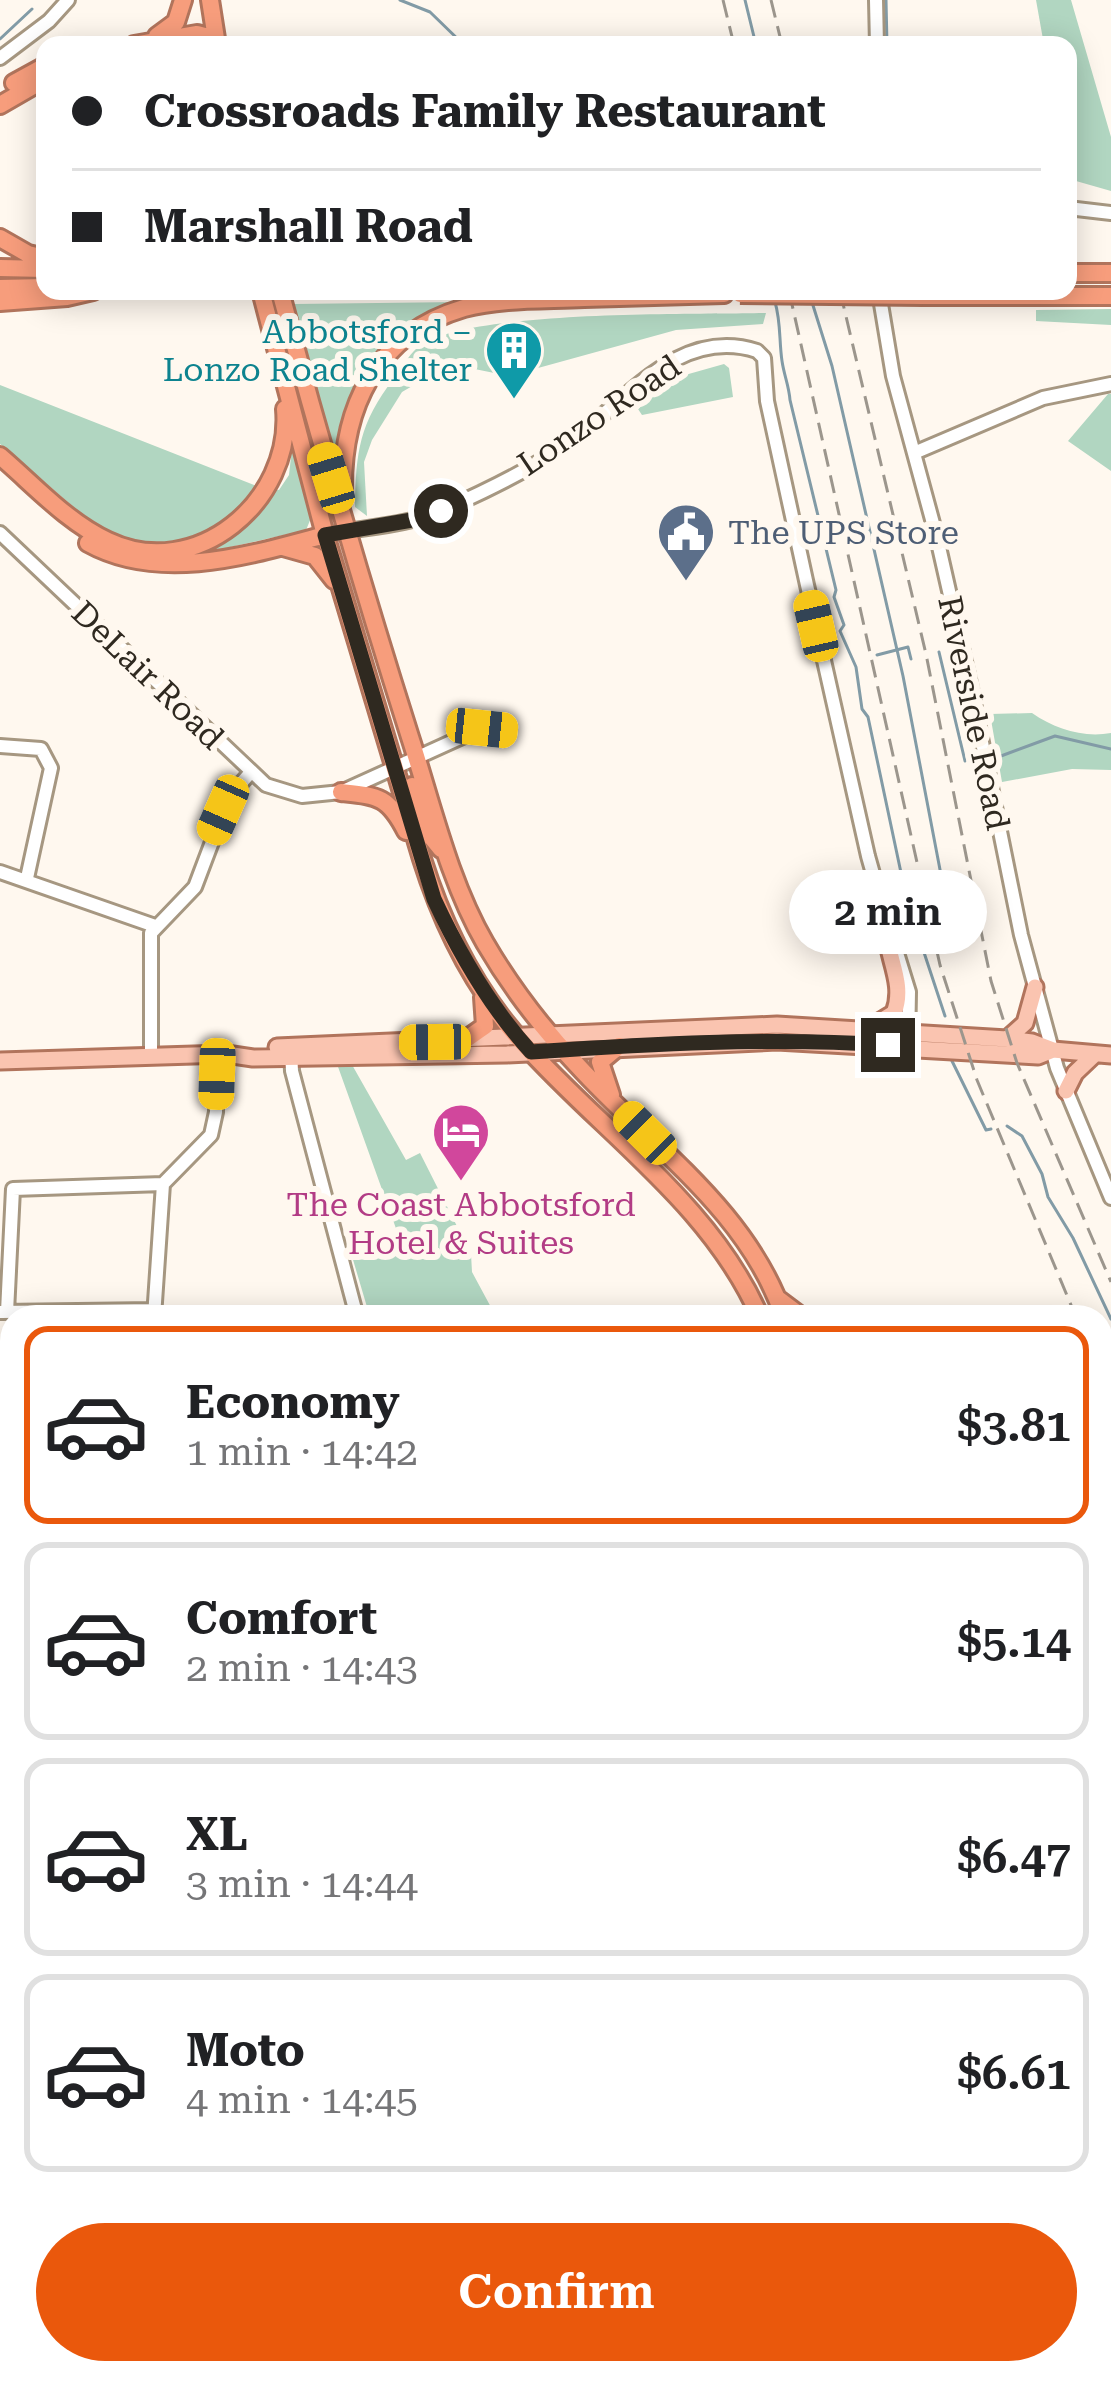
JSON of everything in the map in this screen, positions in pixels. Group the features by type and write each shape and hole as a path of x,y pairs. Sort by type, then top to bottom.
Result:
{"highway":[{"path":"186,0 203,36"},
{"path":"156,36 176,22 186,0"},
{"path":"206,36 209,0"},
{"path":"0,92 36,72"},
{"path":"0,105 36,84"},
{"path":"0,238 36,256"},
{"path":"0,268 36,269"},
{"path":"1077,273 1111,273"},
{"path":"0,288 36,287"},
{"path":"1077,296 1111,296"},
{"path":"0,302 36,299"},
{"path":"263,300 325,535 434,899 479,984 525,1046 694,1215 754,1305"},
{"path":"282,300 416,756 449,859 482,938 558,1043 725,1213 780,1305"},
{"path":"345,525 345,440 360,392 389,354 431,321 466,307 539,300"},
{"path":"0,456 74,520 109,542 160,553 196,547 246,514 277,471 286,420 283,378"},
{"path":"0,470 71,532 125,560 175,565 325,535"},
{"path":"277,547 315,556 346,600"},
{"path":"395,765 411,781 428,833 449,859"},
{"path":"341,792 370,795 388,803 422,860"},
{"path":"465,1040 485,1026 487,1010 479,984"},
{"path":"613,1101 600,1062 619,1046"},
{"path":"745,1305 748,1292"},
{"path":"777,1298 786,1305"}],"main road":[{"path":"870,1028 894,1013 900,996 886,926"},
{"path":"1007,1039 1025,1023 1035,987"},
{"path":"0,1061 525,1046 700,1026 870,1028 908,1039 1038,1056 1053,1050"},
{"path":"558,1043 1007,1039 1103,1055"},
{"path":"291,1052 465,1040 525,1046"},
{"path":"1066,1091 1075,1073 1103,1055"}],"street":[{"path":"0,58 49,21 68,0"},
{"path":"876,0 877,36"},
{"path":"1077,209 1111,213"},
{"name":"Riverside Road","path":"880,300 893,376 967,666 1008,881 1035,987 1066,1091 1111,1198"},
{"name":"Lonzo Road","path":"325,535 345,525 412,520 492,485 572,440 648,376 700,350 744,347 757,351 764,358 767,401 886,926"},
{"path":"914,453 1042,398 1111,384"},
{"name":"DeLair Road","path":"0,533 250,772 284,794 341,792 482,728 508,730"},
{"path":"0,746 41,749 51,767 27,878"},
{"path":"151,1056 150,940 155,926 195,887 229,797 250,772"},
{"path":"0,872 155,926"},
{"path":"886,926 909,992 908,1039"},
{"path":"291,1052 292,1071 354,1305"},
{"path":"155,1305 163,1184 211,1135 222,1055"},
{"path":"4,1305 13,1189 163,1184"}],"green space":[{"path":"1036,0 1071,0 1111,137 1111,191 1077,181 1077,36 1042,36"},
{"path":"462,302 408,325 380,352 360,384 333,457 292,304"},
{"path":"1111,309 1111,325 1036,321 1036,310"},
{"path":"766,313 763,324 676,330 509,376 450,364 402,392 364,462 367,516 355,507 359,454 373,410 414,351 443,335 530,320"},
{"path":"724,364 729,368 733,397 642,415 638,409 678,377"},
{"path":"0,385 262,488 279,490 289,475 292,448 311,518 306,530 213,551 182,541 149,545 104,533 0,444"},
{"path":"1111,394 1111,471 1068,441"},
{"path":"1032,713 1070,731 1111,733 1111,770 1072,769 1002,782 990,714"},
{"path":"351,1063 406,1160 420,1153 471,1254 472,1272 490,1305 366,1305 351,1253 403,1248 337,1064"}],"waterway":[{"path":"400,0 430,12 455,36"},
{"path":"745,0 754,36"},
{"path":"886,0 887,36"},
{"path":"0,39 32,9"},
{"path":"811,300 832,366 903,676 946,901 945,918"},
{"path":"775,302 790,400 844,625 840,631 856,667 907,901 945,1016"},
{"path":"877,655 908,647 911,659"},
{"path":"939,652 965,761"},
{"path":"1001,756 1055,736 1111,749"},
{"path":"952,1061 986,1130 991,1129"},
{"path":"1007,1126 1022,1136 1104,1305"}],"railway":[{"path":"723,0 732,36"},
{"path":"771,0 780,36"},
{"path":"791,300 940,965 977,1080 1071,1305"},
{"path":"842,300 926,654 991,981 1017,1063 1111,1282"}],"place":[{"name":"Abbotsford – Lonzo Road Shelter","path":"514,401"},
{"name":"The UPS Store","path":"686,583"},
{"name":"The Coast Abbotsford Hotel & Suites","path":"461,1183"}],"route":[{"path":"441,511 325,535 434,899 457,947 506,1023 531,1052 681,1042 888,1045"}]}
